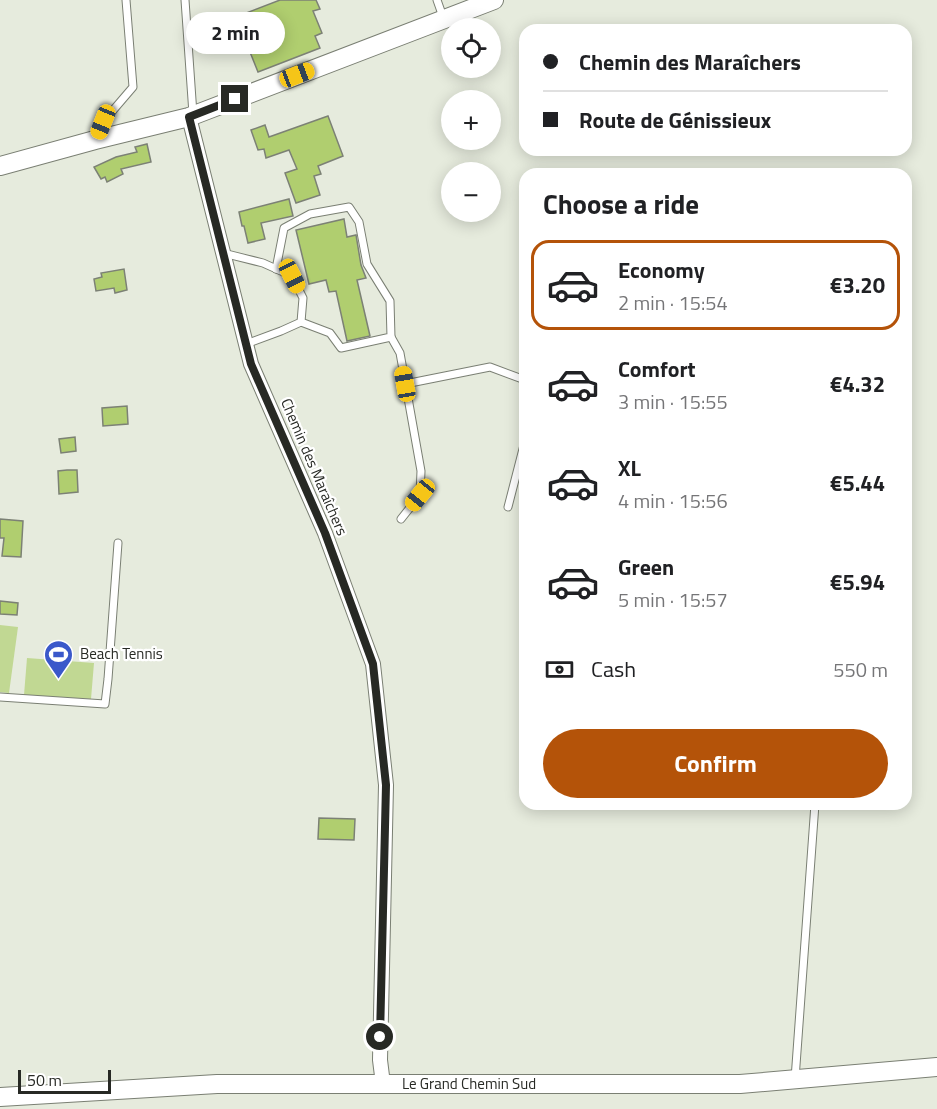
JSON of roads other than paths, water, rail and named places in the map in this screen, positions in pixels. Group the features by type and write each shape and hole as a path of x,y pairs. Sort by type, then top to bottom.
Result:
{"street":[{"path":"443,18 494,0"},
{"path":"0,166 191,116 441,19"},
{"name":"Chemin des Maraîchers","path":"191,116 251,364 325,533 373,664 386,785 380,1060 383,1084"},
{"name":"Le Grand Chemin Sud","path":"0,1097 217,1084 740,1084 937,1067"}],"lane":[{"path":"95,140 103,122 133,87 126,0"},
{"path":"185,0 191,116"},
{"path":"437,0 443,18"},
{"path":"276,269 284,228 310,214 349,207 358,222 367,264 390,302 391,337 400,353 421,471 420,495 401,519"},
{"path":"223,253 263,263 292,276 303,298 301,322"},
{"path":"246,344 301,322 330,333 341,348 391,337"},
{"path":"405,384 490,367 519,378"},
{"path":"508,507 519,464"},
{"path":"0,697 105,704 118,543"},
{"path":"795,1079 815,810"}],"place":[{"name":"Beach Tennis","path":"59,680"}]}
